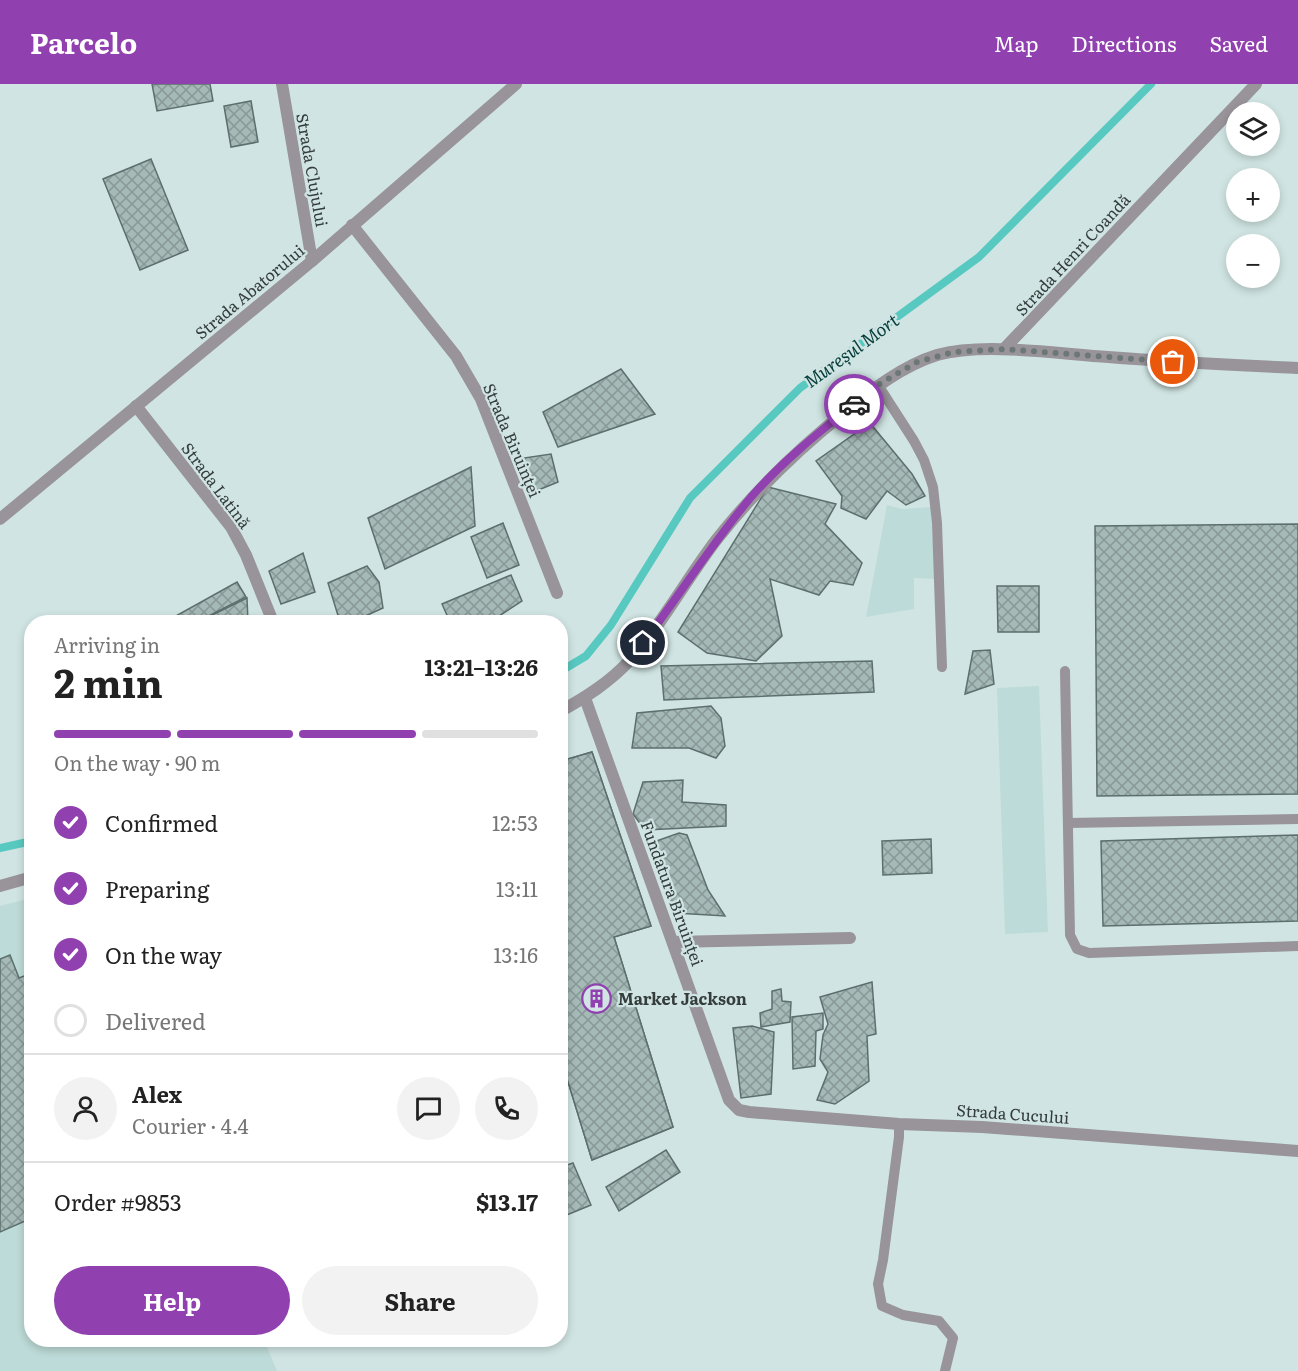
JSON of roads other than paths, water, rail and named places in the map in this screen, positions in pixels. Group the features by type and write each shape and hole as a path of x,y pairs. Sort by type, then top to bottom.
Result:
{"street":[{"name":"Strada Clujului","path":"282,84 312,261"},
{"name":"Strada Abatorului","path":"0,519 312,261 516,84"},
{"name":"Strada Henri Coandă","path":"1004,349 1256,84"},
{"name":"Strada Biruinței","path":"352,225 456,356 481,399 557,593"},
{"path":"568,707 612,678 630,660 716,541 754,494 804,445 878,385 917,362 954,352 1004,349 1152,361 1298,368"},
{"name":"Strada Latină","path":"136,406 231,527 246,555 270,615"},
{"name":"Fundatura Biruinței","path":"585,698 729,1100"},
{"path":"0,886 24,879"},
{"path":"673,942 850,938"},
{"name":"Strada Cucului","path":"729,1100 739,1110 749,1112 1298,1151"}],"lane":[{"path":"878,385 914,441 924,460 933,487 937,523 942,668"},
{"path":"1065,670 1070,935 1077,949 1089,953 1298,946"},
{"path":"1068,823 1298,819"},
{"path":"899,1124 891,1204 878,1284 882,1306 903,1315 939,1321 953,1338 945,1371"}],"waterway":[{"name":"Mureșul Mort","path":"568,667 586,656 611,625 690,498 800,388 979,257 1151,84"},
{"name":"Mureșul Mort","path":"0,848 24,843"}],"place":[{"name":"Market Jackson","path":"597,998"}]}
